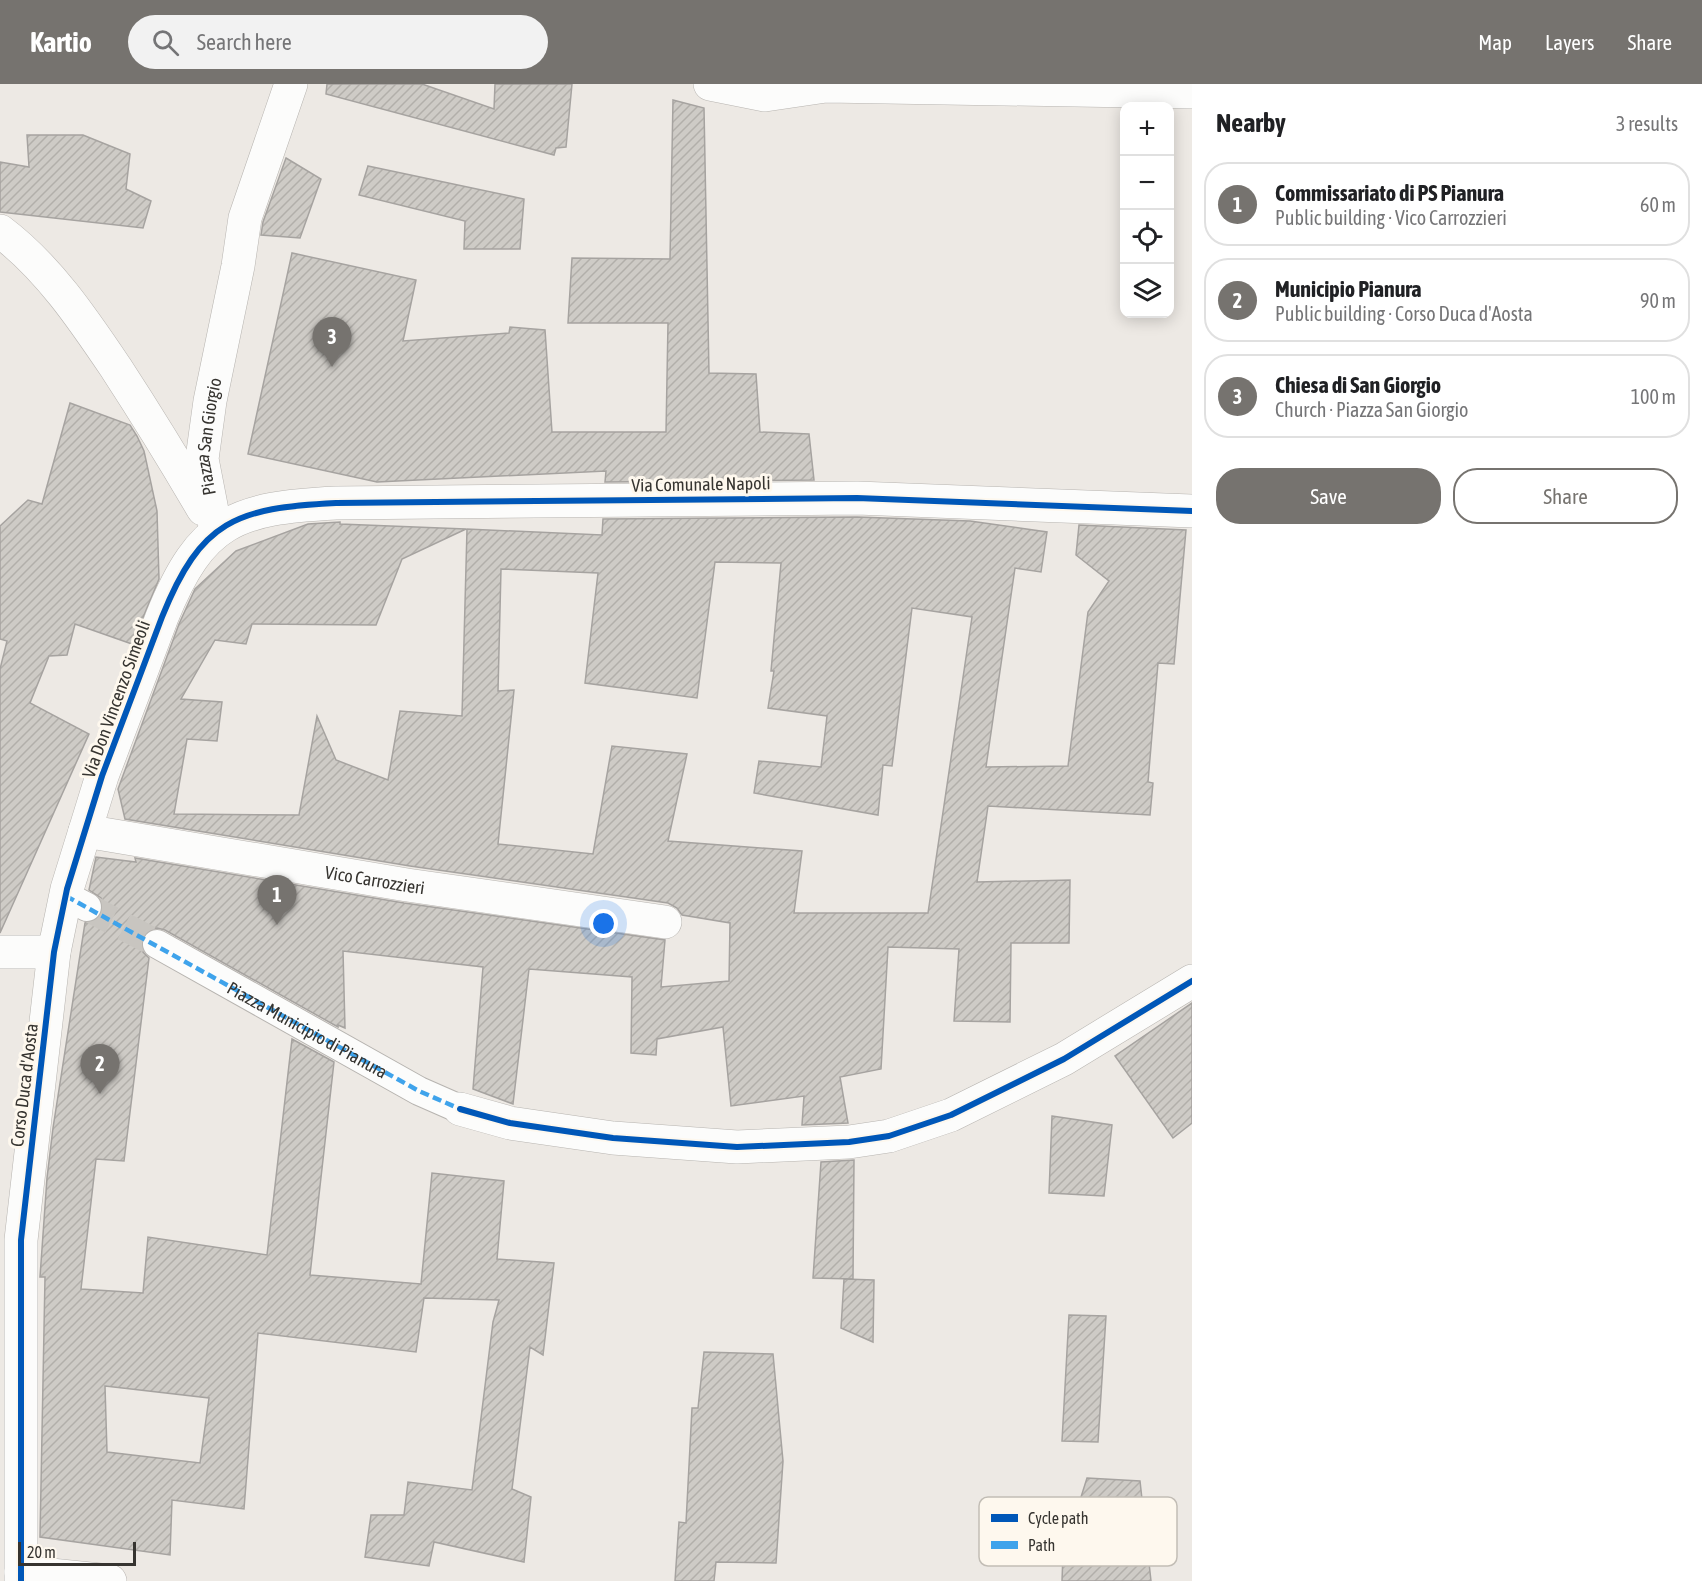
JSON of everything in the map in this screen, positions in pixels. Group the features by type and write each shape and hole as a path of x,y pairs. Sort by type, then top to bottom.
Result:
{"street":[{"name":"Piazza San Giorgio","path":"216,531 202,459 210,401 238,266 245,218 291,84"},
{"path":"710,84 765,95 826,86 1192,92"},
{"name":"Piazza San Giorgio","path":"8,238 51,280 97,341 162,438 216,531"},
{"name":"Via Comunale Napoli","path":"216,531 232,522 268,509 336,503 857,498 1192,510"},
{"name":"Via Don Vincenzo Simeoli","path":"54,952 73,897 85,831 102,776 171,594 190,560 216,531"},
{"name":"Vico Carrozzieri","path":"85,831 407,885 665,922"},
{"name":"Piazza Municipio di Pianura","path":"157,944 419,1091 460,1109"},
{"path":"0,952 54,952"},
{"name":"Corso Duca d'Aosta","path":"21,1576 21,1240 54,952"},
{"path":"460,1109 510,1123 614,1138 737,1147 849,1142 889,1136 951,1115 1053,1064 1192,981"},
{"path":"21,1576 110,1581"}],"building":[{"path":"327,84 422,84 494,109 495,84 572,84 566,147 556,148 554,155 326,94"},
{"path":"673,100 704,108 709,373 756,374 760,432 809,434 814,480 605,482 606,471 377,482 248,454 292,253 416,280 403,341 509,333 510,327 545,330 552,432 666,432 668,323 568,323 572,258 670,259"},
{"path":"27,135 83,135 130,154 126,189 151,201 143,228 0,212 0,162 29,167"},
{"path":"286,158 321,179 300,238 261,235 263,222"},
{"path":"368,166 524,199 520,249 464,249 465,221 359,195"},
{"path":"70,403 130,425 137,436 144,451 157,511 159,579 132,644 75,624 67,655 49,656 30,703 89,734 0,933 0,669 7,641 0,639 0,526 28,500 42,504"},
{"path":"857,517 970,521 1047,532 1041,572 1015,568 986,767 1068,766 1088,612 1109,581 1076,555 1079,525 1186,530 1174,664 1158,663 1148,782 1153,783 1150,815 988,806 977,882 1070,880 1069,943 1011,943 1010,1022 954,1021 959,949 888,947 881,1069 840,1077 848,1123 802,1125 804,1096 731,1106 723,1027 657,1039 656,1055 631,1053 632,977 529,969 513,1104 473,1089 483,967 343,951 345,1028 338,1025 338,1027 165,930 157,928 149,930 143,935 141,944 143,952 149,958 124,1161 96,1159 81,1289 143,1293 148,1237 267,1255 292,1039 334,1062 310,1275 421,1284 432,1173 504,1181 497,1259 554,1263 543,1355 530,1347 512,1489 531,1497 524,1562 434,1542 429,1566 365,1557 371,1515 404,1515 408,1482 472,1490 493,1322 499,1300 424,1298 416,1352 258,1333 244,1509 172,1500 170,1555 40,1537 45,1277 40,1277 47,1178 85,923 96,921 103,907 101,898 89,890 96,857 136,862 135,858 404,903 665,940 661,987 729,981 730,923 682,915 677,908 668,903 410,866 125,819 118,789 179,624 195,589 236,551 308,524 340,522 340,524 466,529 402,559 376,625 252,624 246,644 215,640 181,699 222,702 217,741 187,739 174,814 299,815 317,716 336,760 388,780 400,711 462,716 467,529 602,535 603,519","holes":["715,562 781,563 771,671 774,671 768,708 827,716 821,767 759,761 754,793 878,815 883,765 892,766 912,608 972,617 928,913 794,913 802,851 668,841 687,754 612,746 593,854 498,844 514,690 498,691 501,569 598,573 585,683 697,698","105,1386 209,1398 200,1463 107,1452"]},
{"path":"1192,1003 1192,1123 1173,1138 1115,1056"},
{"path":"1052,1116 1112,1125 1104,1196 1049,1193"},
{"path":"854,1160 853,1279 813,1278 821,1162"},
{"path":"844,1279 874,1280 873,1342 841,1328"},
{"path":"1069,1315 1106,1316 1098,1442 1062,1441"},
{"path":"704,1352 773,1354 783,1461 776,1563 716,1562 714,1581 675,1581 679,1522 686,1523 692,1408 698,1408"},
{"path":"1087,1478 1140,1481 1142,1497 1081,1497"},
{"path":"1063,1566 1149,1566 1151,1581 1062,1581"}],"tunnel":[{"path":"87,907 157,944"}],"marked path":[{"path":"66,896 419,1091 460,1109"}],"cycle path":[{"path":"21,1581 21,1240 54,952 67,889 102,776 162,617 177,584 192,559 208,540 226,526 247,516 272,509 336,503 857,498 1192,511"},
{"path":"460,1109 510,1123 613,1138 737,1147 849,1142 889,1136 951,1115 1064,1059 1192,981"}],"place":[{"name":"Chiesa di San Giorgio","path":"332,367"},
{"name":"Commissariato di PS Pianura","path":"277,925"},
{"name":"Municipio Pianura","path":"100,1094"}]}
